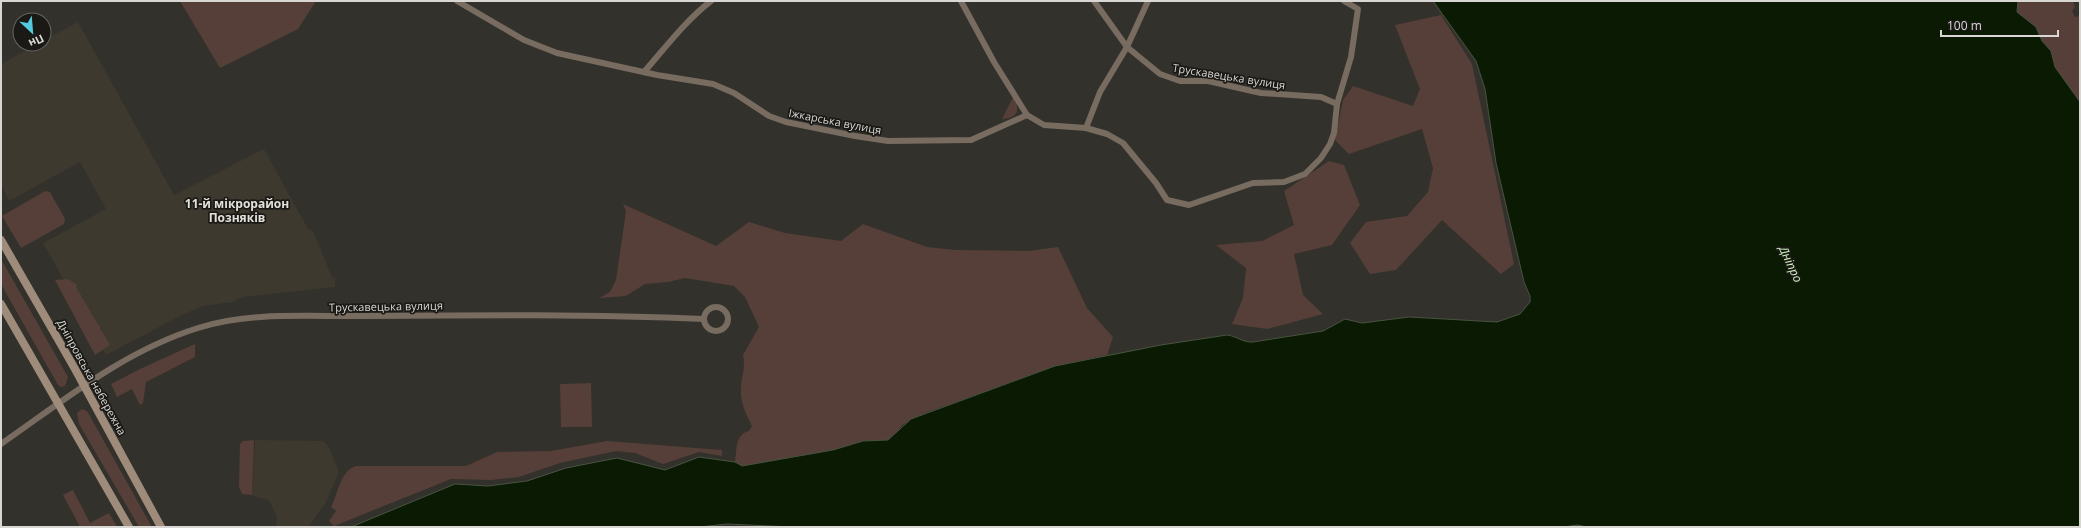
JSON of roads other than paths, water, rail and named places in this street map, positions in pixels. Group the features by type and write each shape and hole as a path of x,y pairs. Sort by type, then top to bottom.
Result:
{"main road":[{"name":"Дніпровська набережна","path":"1,240 84,386 161,527"},
{"path":"1,304 129,527"}],"street":[{"name":"Іжкарська вулиця","path":"457,1 524,40 557,53 644,72 713,84 734,93 769,116 786,122 888,141 971,140 990,133 1027,115"},
{"path":"644,72 674,39 682,27 711,1"},
{"path":"961,1 994,62 1027,115 1044,125 1086,128 1107,134 1124,143 1156,183 1167,200 1189,205 1253,183 1284,182 1305,174 1321,158 1330,144 1334,133 1337,104 1351,56 1358,9 1344,1"},
{"name":"Трускавецька вулиця","path":"1094,1 1127,47 1160,74 1180,81 1208,81 1261,93 1321,97 1337,104"},
{"path":"1086,128 1100,92 1127,47 1148,1"},
{"path":"716,306 725,310 729,318 725,327 717,331 708,328 704,319 708,310 716,306"},
{"name":"Трускавецька вулиця","path":"1,444 102,374 172,337 232,319 487,315 704,319"}],"water":[{"name":"Дніпро","path":"1433,1 2018,1 2017,12 2036,27 2042,41 2051,51 2055,67 2080,102 2080,527 1587,527 1577,525 1564,527 792,527 727,524 699,527 351,527 455,484 488,486 527,481 566,468 617,458 665,470 699,457 735,462 742,466 833,450 863,441 888,440 911,419 1055,366 1161,345 1227,335 1253,342 1323,331 1345,319 1362,323 1409,317 1497,322 1520,314 1530,302 1530,296 1524,282 1496,163 1485,89 1476,61"}],"district":[{"name":"11-й мікрорайон Позняків","path":"237,210"}]}
